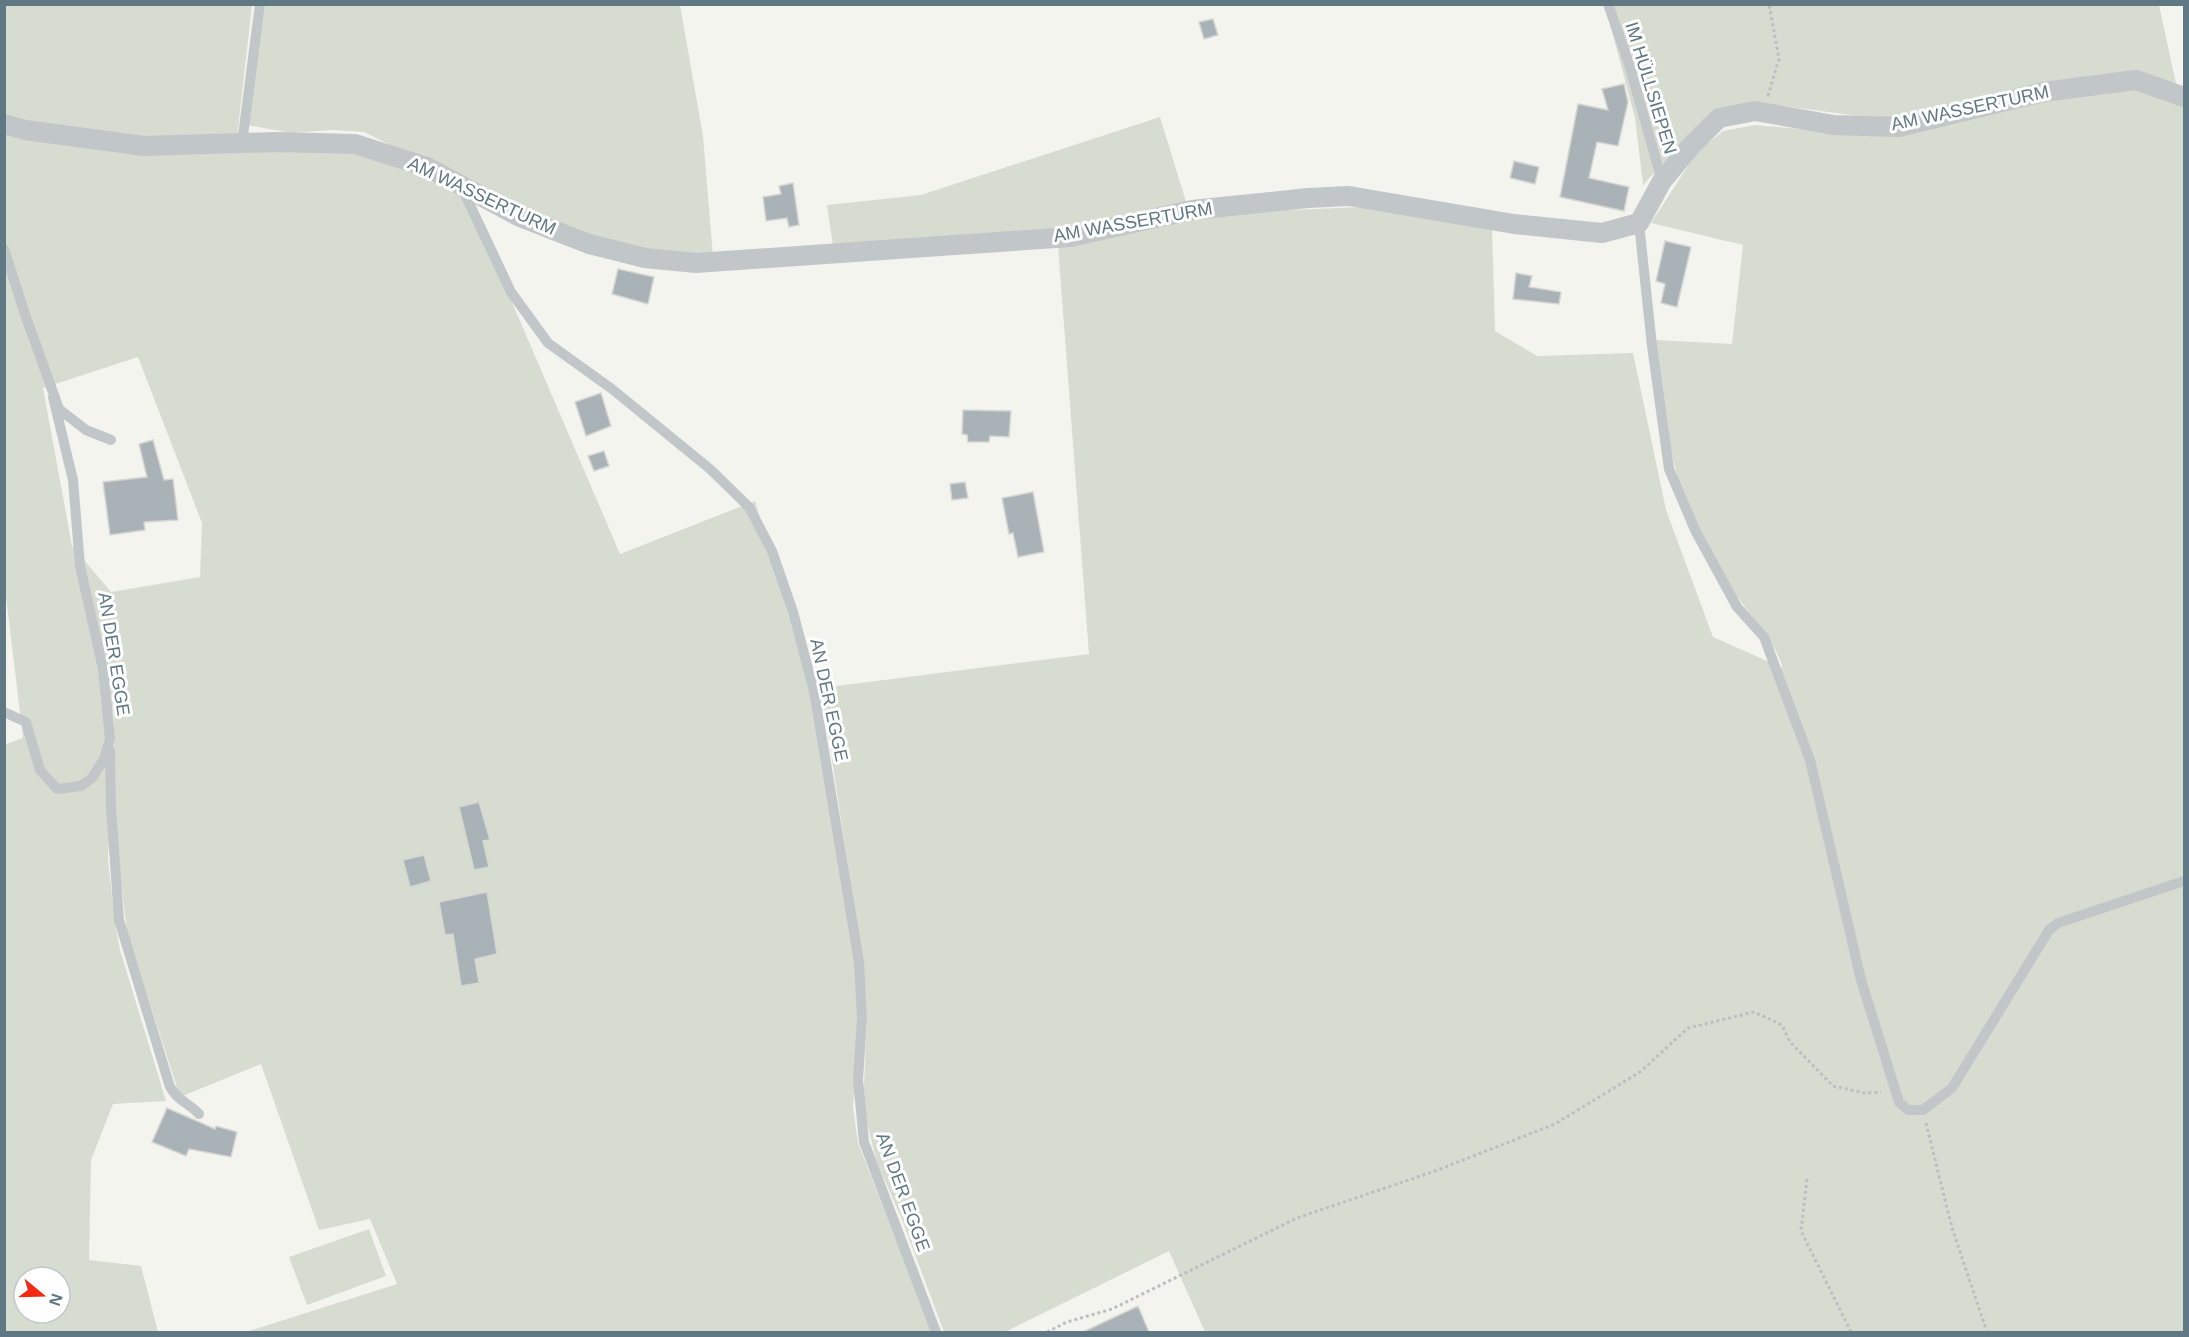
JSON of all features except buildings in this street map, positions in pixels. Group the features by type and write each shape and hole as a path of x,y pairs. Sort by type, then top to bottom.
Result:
{"street":[{"name":"AM WASSERTURM","path":"4,124 25,130 144,146 242,143 355,144 427,167 520,217 590,244 645,258 696,263 1070,237 1192,210 1349,196 1514,224 1602,233 1639,223 1662,182 1691,146 1719,118 1755,111 1834,125 1899,127 2043,92 2136,80 2184,97"}],"lane":[{"path":"242,143 260,4"},
{"name":"IM HÜLLSIEPEN","path":"1608,4 1628,61 1662,182"},
{"name":"AN DER EGGE","path":"461,186 511,292 548,343 612,389 710,469 749,507 772,551 793,612 814,691 859,962 862,1018 858,1080 864,1142 936,1332"},
{"path":"1639,223 1652,346 1670,469 1695,530 1737,607 1764,636 1810,760 1861,980 1898,1090 1899,1102 1908,1110 1923,1110 1952,1088 2038,944 2058,923 2184,881"},
{"name":"AN DER EGGE","path":"4,249 53,397 73,480 80,566 103,669 110,739 104,759 92,778 81,786 57,789 40,770 26,722 13,714 4,712"},
{"path":"53,397 59,409 86,430 111,440"},
{"path":"110,739 111,807 119,920 170,1087 179,1101 192,1107 199,1114"}],"path":[{"path":"1755,111 1768,96 1779,59 1769,4"},
{"path":"1047,1332 1067,1322 1112,1309 1297,1218 1435,1171 1555,1124 1640,1072 1688,1028 1754,1012 1782,1025 1790,1042 1833,1086 1864,1093 1898,1090"},
{"path":"1923,1110 1952,1228 1987,1332"},
{"path":"1807,1179 1801,1231 1851,1332"}],"shaded area":[{"path":"5,5 252,5 237,138 150,140 5,118"},
{"path":"265,5 680,5 703,136 713,256 650,252 593,237 526,212 364,132 331,130 291,133 247,125"},
{"path":"1605,5 2159,5 2177,88 2134,75 1888,120 1754,102 1713,110 1643,185 1635,118"},
{"path":"2135,87 2184,104 2184,1332 1205,1332 1169,1251 1005,1332 944,1332 901,1217 877,1163 863,1107 867,1016 863,964 821,688 1089,654 1058,246 1214,213 1386,206 1492,228 1495,331 1537,356 1633,353 1666,510 1713,637 1783,668 1769,640 1720,568 1682,490 1666,426 1655,340 1732,344 1743,245 1651,223 1697,152 1723,131 1755,125 1835,132"},
{"path":"1160,117 1187,205 1073,228 833,246 827,205 921,195"},
{"path":"5,130 353,148 423,171 470,196 508,293 620,554 755,501 810,689 855,963 859,1020 853,1108 858,1143 932,1332 246,1332 397,1284 370,1219 319,1230 261,1064 180,1097 127,932 117,847 113,700 108,860 115,922 120,950 166,1101 113,1104 91,1160 89,1260 141,1266 158,1332 5,1332 4,745 23,738 4,580","holes":["138,357 202,523 200,577 111,592 72,546 43,388"]},
{"path":"369,1229 386,1276 307,1305 289,1257"}]}
